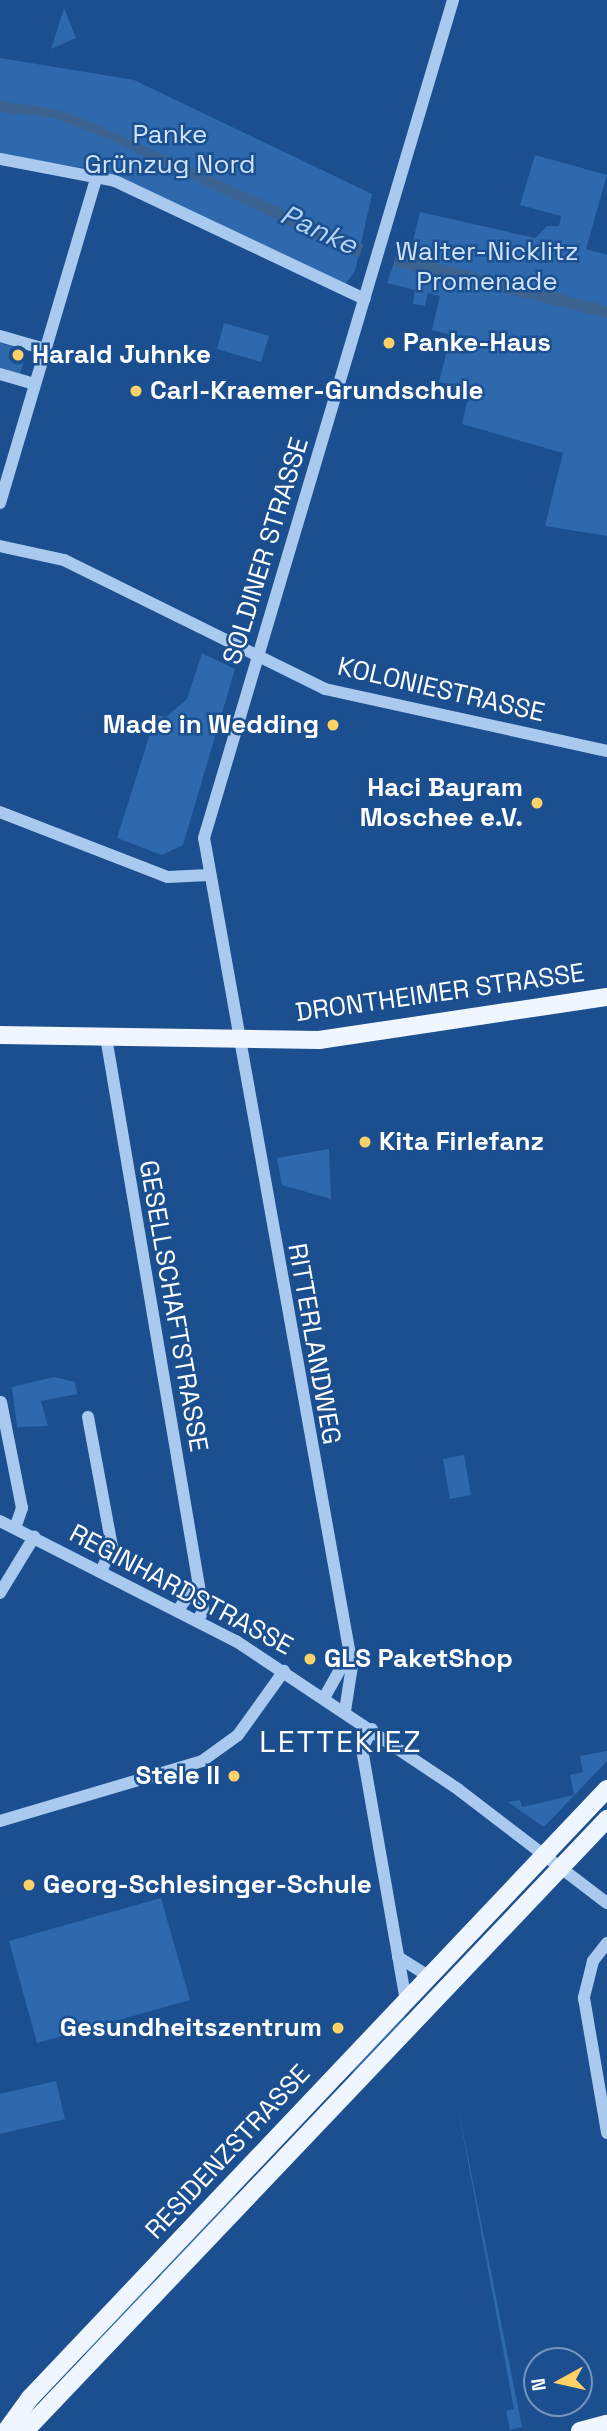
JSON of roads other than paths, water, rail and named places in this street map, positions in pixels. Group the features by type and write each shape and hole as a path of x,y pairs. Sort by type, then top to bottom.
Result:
{"main road":[{"name":"DRONTHEIMER STRASSE","path":"0,1035 337,1038 607,997"},
{"name":"RESIDENZSTRASSE","path":"6,2431 607,1790"},
{"name":"RESIDENZSTRASSE","path":"25,2431 607,1819"},
{"path":"580,2431 607,2424"}],"street":[{"name":"SOLDINER STRASSE","path":"237,1039 204,838 453,0"},
{"path":"0,159 97,175 365,299"},
{"path":"0,503 97,175"},
{"path":"0,336 46,349"},
{"path":"0,374 35,384"},
{"name":"KOLONIESTRASSE","path":"0,546 64,560 325,689 607,751"},
{"path":"0,811 168,877 208,875"},
{"name":"GESELLSCHAFTSTRASSE","path":"106,1037 203,1610 198,1620"},
{"name":"RITTERLANDWEG","path":"237,1039 346,1657 354,1679 345,1711"},
{"path":"1,1402 22,1508 15,1528"},
{"path":"88,1416 112,1546 101,1572"},
{"name":"REGINHARDSTRASSE","path":"0,1521 198,1620 284,1671 372,1729 547,1853 607,1903"},
{"path":"0,1593 34,1537"},
{"path":"178,1610 198,1582"},
{"path":"324,1698 346,1657"},
{"path":"0,1821 202,1762 238,1735 284,1671"},
{"path":"372,1729 362,1749 406,2002"},
{"path":"607,1943 593,1961 584,1998 607,2133"},
{"path":"398,1957 430,1977"}],"water":[{"name":"Panke","path":"0,101 52,108 94,123 354,242 607,306 607,318 353,256 113,141 54,118 0,112"}],"place":[{"name":"Panke-Haus","path":"389,343"},
{"name":"Harald Juhnke","path":"18,355"},
{"name":"Carl-Kraemer-Grundschule","path":"136,391"},
{"name":"Made in Wedding","path":"333,725"},
{"name":"Haci Bayram Moschee e.V.","path":"537,803"},
{"name":"Kita Firlefanz","path":"365,1142"},
{"name":"GLS PaketShop","path":"310,1659"},
{"name":"Stele II","path":"234,1776"},
{"name":"Georg-Schlesinger-Schule","path":"29,1885"},
{"name":"Gesundheitszentrum","path":"338,2028"}],"district":[{"name":"LETTEKIEZ","path":"341,1742"}],"park label":[{"name":"Panke Grünzug Nord","path":"170,150"},
{"name":"Walter-Nicklitz Promenade","path":"487,267"}]}
